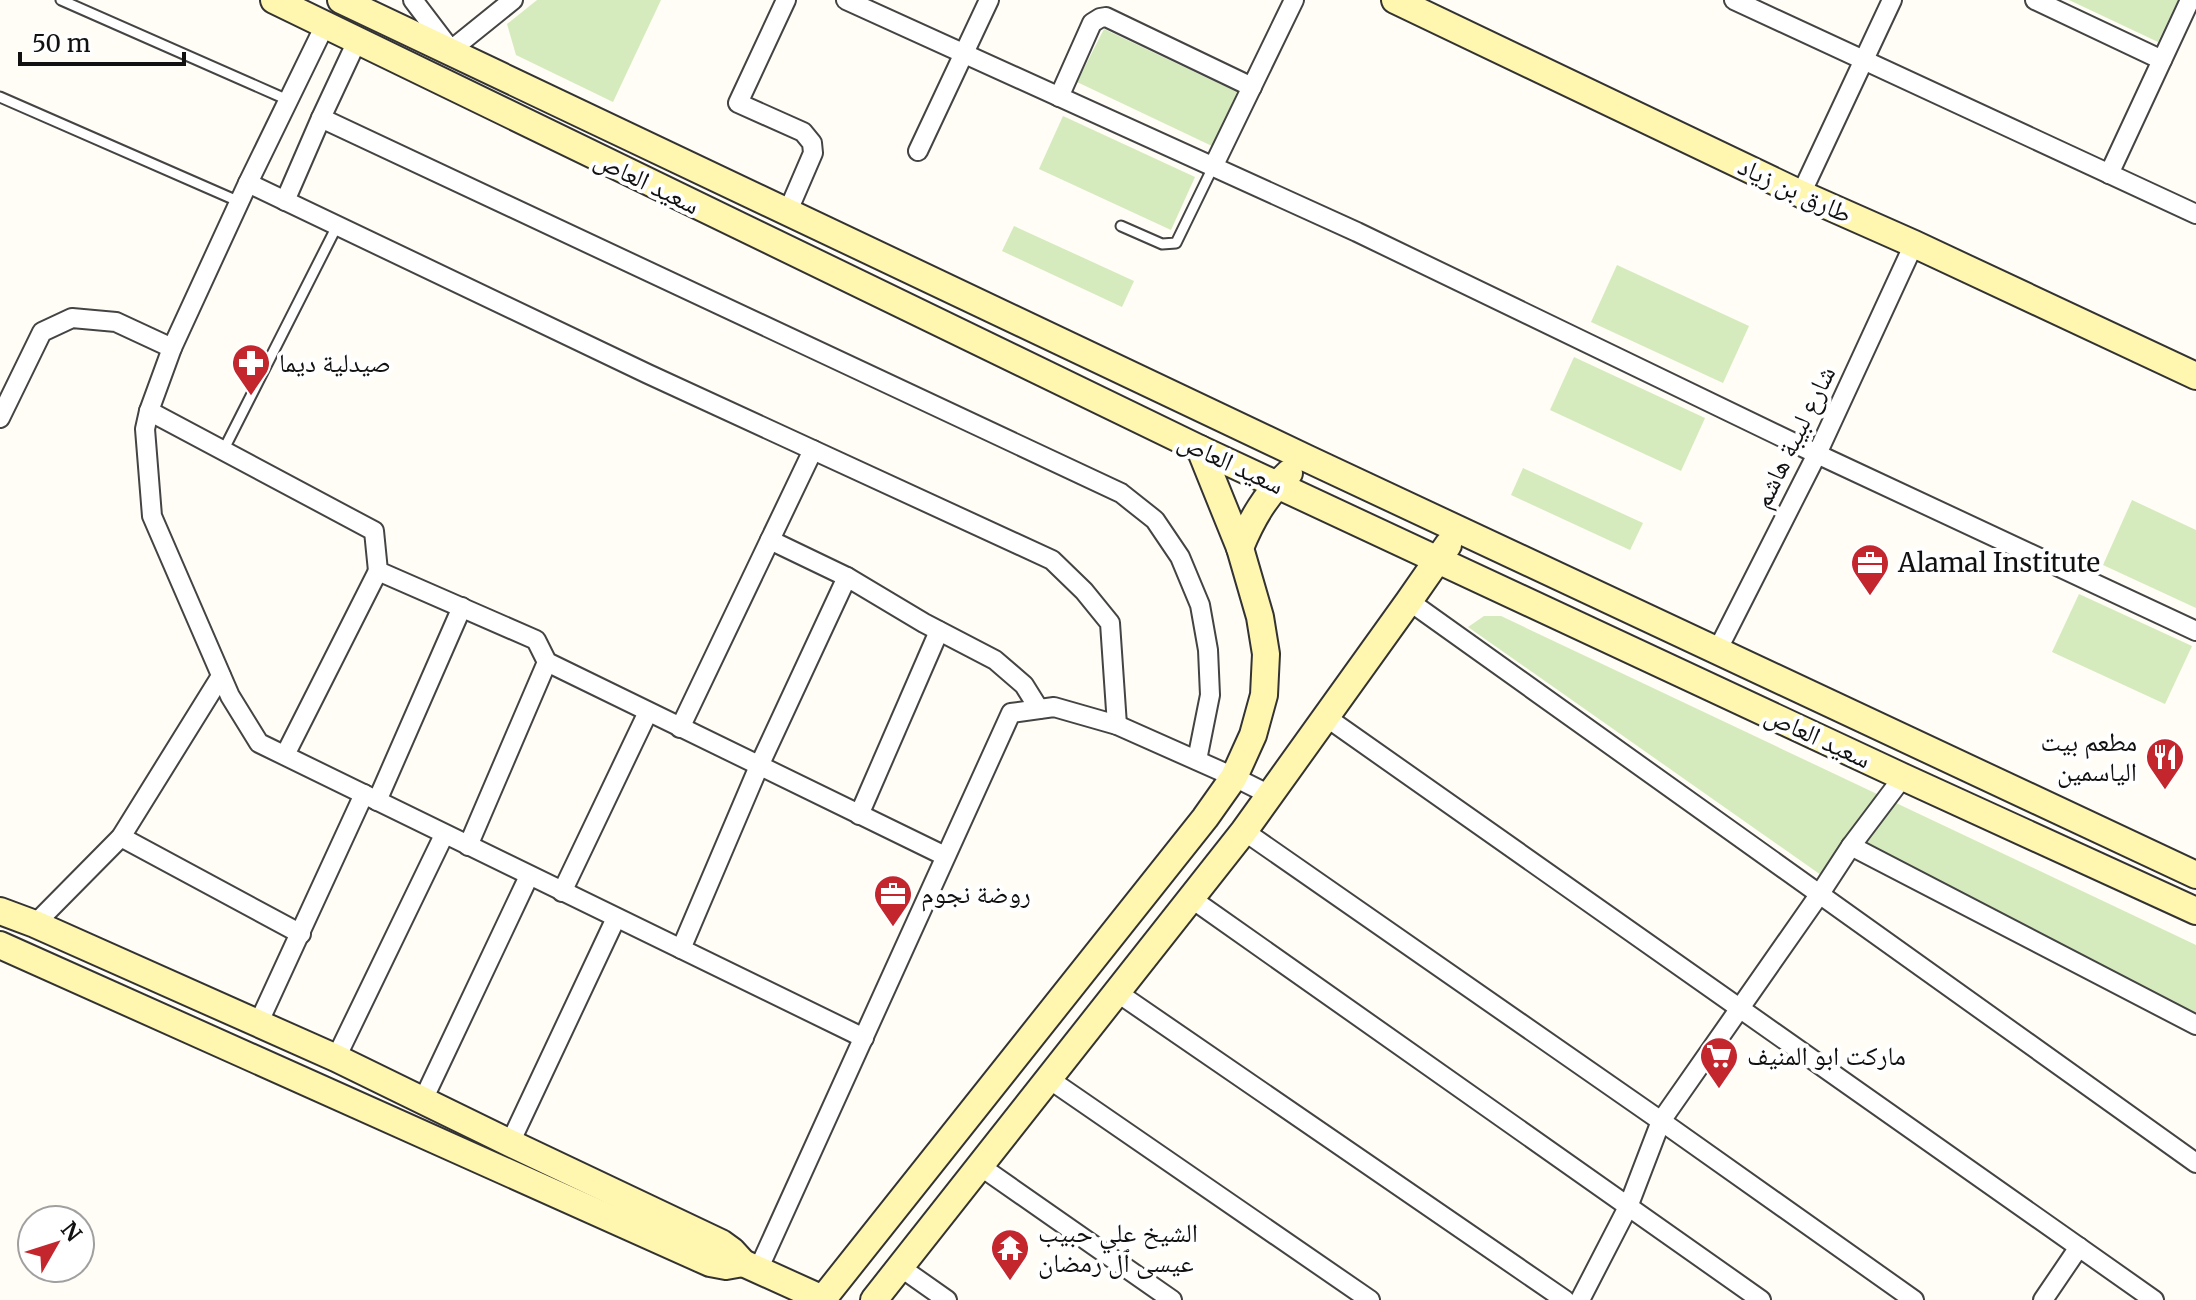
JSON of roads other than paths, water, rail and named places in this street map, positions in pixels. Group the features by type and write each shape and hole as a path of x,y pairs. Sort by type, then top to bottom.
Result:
{"main road":[{"name":"سعيد العاص","path":"274,0 1200,449 2196,911"},
{"path":"341,0 1308,459 2196,875"},
{"name":"طارق بن زياد","path":"1395,0 1801,194 2196,376"},
{"path":"0,911 336,1058 721,1243 750,1267 823,1300 1205,818 1234,777 1253,735 1264,695 1266,654 1260,617 1240,548 1200,449"},
{"path":"1240,548 1262,502 1277,484 1308,459"},
{"path":"874,1300 1244,831 1458,529"},
{"path":"0,945 710,1263 750,1267"}],"street":[{"path":"413,0 451,50 513,0"},
{"path":"786,0 738,103 803,132 812,143 813,153 788,211"},
{"path":"846,0 1357,232 1817,454 2196,631"},
{"path":"918,151 989,0"},
{"path":"1213,167 1294,0"},
{"path":"1734,0 1761,6 1864,62 2196,214"},
{"path":"1801,194 1892,0"},
{"path":"2035,0 2162,60"},
{"path":"2109,174 2190,0"},
{"path":"1059,97 1092,23 1106,17 1252,87"},
{"path":"325,25 172,348 145,429 152,516 230,696 259,743 864,1038"},
{"path":"285,201 357,41"},
{"path":"321,118 1121,493 1155,520 1180,557 1200,605 1208,650 1210,695 1197,760"},
{"path":"248,183 648,374 1052,560 1084,591 1110,623 1117,725"},
{"name":"شارع لبيبة هاشم","path":"1717,651 1817,454 1914,244"},
{"path":"0,418 42,332 72,318 116,322 172,348"},
{"path":"149,411 374,531 378,571 285,755"},
{"path":"680,728 813,450"},
{"path":"770,540 847,577 995,660 1024,685 1039,709"},
{"path":"378,571 536,640 547,662 945,856"},
{"path":"681,949 759,766 847,577"},
{"path":"1409,601 2196,1163"},
{"path":"258,1024 462,607"},
{"path":"859,815 939,631"},
{"path":"468,846 547,662"},
{"path":"35,924 121,837 221,676"},
{"path":"750,1267 864,1038 1011,713 1054,707 1117,725 1270,795"},
{"path":"562,892 648,712"},
{"path":"1326,717 2154,1300"},
{"path":"1580,1300 1628,1207 1661,1121 1851,846 1903,777"},
{"path":"1244,831 1914,1300"},
{"path":"336,1058 444,835"},
{"path":"121,837 301,934"},
{"path":"1851,846 2196,1025"},
{"path":"423,1100 529,876"},
{"path":"1192,899 1761,1300"},
{"path":"510,1143 616,918"},
{"path":"1118,993 1565,1300"},
{"path":"1049,1079 1370,1300"},
{"path":"980,1166 1172,1300"},
{"path":"2043,1300 2079,1247"},
{"path":"900,1267 947,1300"}],"lane":[{"path":"61,0 288,100"},
{"path":"0,97 240,202"},
{"path":"1121,226 1162,244 1176,243 1213,167"},
{"path":"223,451 337,226"}],"place":[{"name":"صيدلية ديما","path":"251,397"},
{"name":"Alamal Institute","path":"1870,597"},
{"name":"مطعم بيت الياسمين","path":"2165,791"},
{"name":"روضة نجوم","path":"893,928"},
{"name":"ماركت ابو المنيف","path":"1719,1090"},
{"name":"الشيخ علي حبيب عيسى ٱل رمضان","path":"1010,1282"}]}
